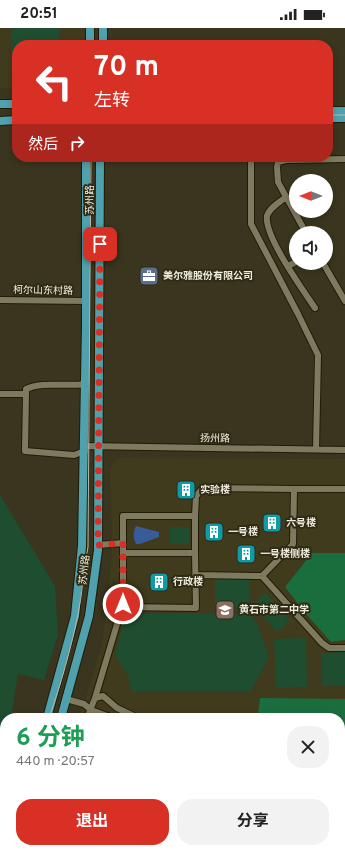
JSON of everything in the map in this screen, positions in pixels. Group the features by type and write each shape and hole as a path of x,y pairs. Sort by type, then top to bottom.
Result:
{"main road":[{"path":"90,28 90,40"},
{"path":"103,28 103,40"},
{"path":"0,104 12,104"},
{"path":"333,106 345,106"},
{"path":"0,109 12,109"},
{"path":"333,111 345,111"},
{"path":"0,116 12,116"},
{"path":"333,118 345,118"},
{"path":"0,121 12,120"},
{"path":"333,121 345,121"},
{"name":"苏州路","path":"48,713 75,616 82,546 86,301 86,162"},
{"name":"苏州路","path":"62,713 89,616 98,545 100,162"}],"street":[{"path":"333,159 345,159"},
{"path":"251,162 251,224 318,355 316,449"},
{"path":"278,162 276,167 278,182 302,226"},
{"path":"286,197 273,207 267,215 267,225 274,242 315,308"},
{"path":"327,270 345,301"},
{"name":"柯尔山东村路","path":"0,300 86,301"},
{"path":"0,394 26,394 26,389 34,385 75,386 85,384"},
{"name":"扬州路","path":"26,394 25,451 74,454 84,449 99,446 345,450"},
{"path":"122,607 196,608 196,496 203,488 345,489"},
{"path":"196,575 262,576 293,544 294,488"},
{"path":"90,713 122,607 123,516 195,516"},
{"path":"98,545 123,543"},
{"path":"123,553 195,553"},
{"path":"262,576 322,643 329,648 345,648"},
{"path":"95,698 104,696 117,708 128,713"},
{"path":"66,700 84,704 91,710 99,713"}],"shaded area":[{"path":"0,28 89,28 88,40 12,40 12,88 0,88"},
{"name":"黄石市第二中学","path":"121,458 345,459 345,713 80,713 102,644 112,548 110,469 116,460"}],"green space":[{"path":"11,28 59,28 59,40 12,40 11,71"},
{"path":"0,495 55,586 58,635 44,680 18,674 12,713 0,713"},
{"path":"170,527 189,527 189,544 170,544"},
{"path":"312,553 345,553 345,640 331,642 285,587"},
{"path":"215,577 249,577 249,609 215,608"},
{"path":"266,593 290,621 277,632 253,604"},
{"path":"248,613 257,623 269,657 251,691 131,691 129,678 115,655 123,624 134,614"},
{"path":"306,638 307,687 276,688 274,639"},
{"path":"345,652 345,685 322,686 321,653"},
{"path":"260,698 345,699 345,713 258,713"}],"water":[{"path":"136,526 159,532 159,537 136,544 134,540 134,530"}],"tram line":[{"path":"333,115 345,115"},
{"path":"51,713 58,692 80,606 88,547 91,162"}],"place":[{"name":"美尔雅股份有限公司","path":"149,276"},
{"name":"实验楼","path":"186,490"},
{"name":"六号楼","path":"272,523"},
{"name":"一号楼","path":"214,532"},
{"name":"一号楼侧楼","path":"246,554"},
{"name":"行政楼","path":"159,582"},
{"name":"黄石市第二中学","path":"225,610"}],"route":[{"path":"100,244 98,545 123,543 123,604"}]}
